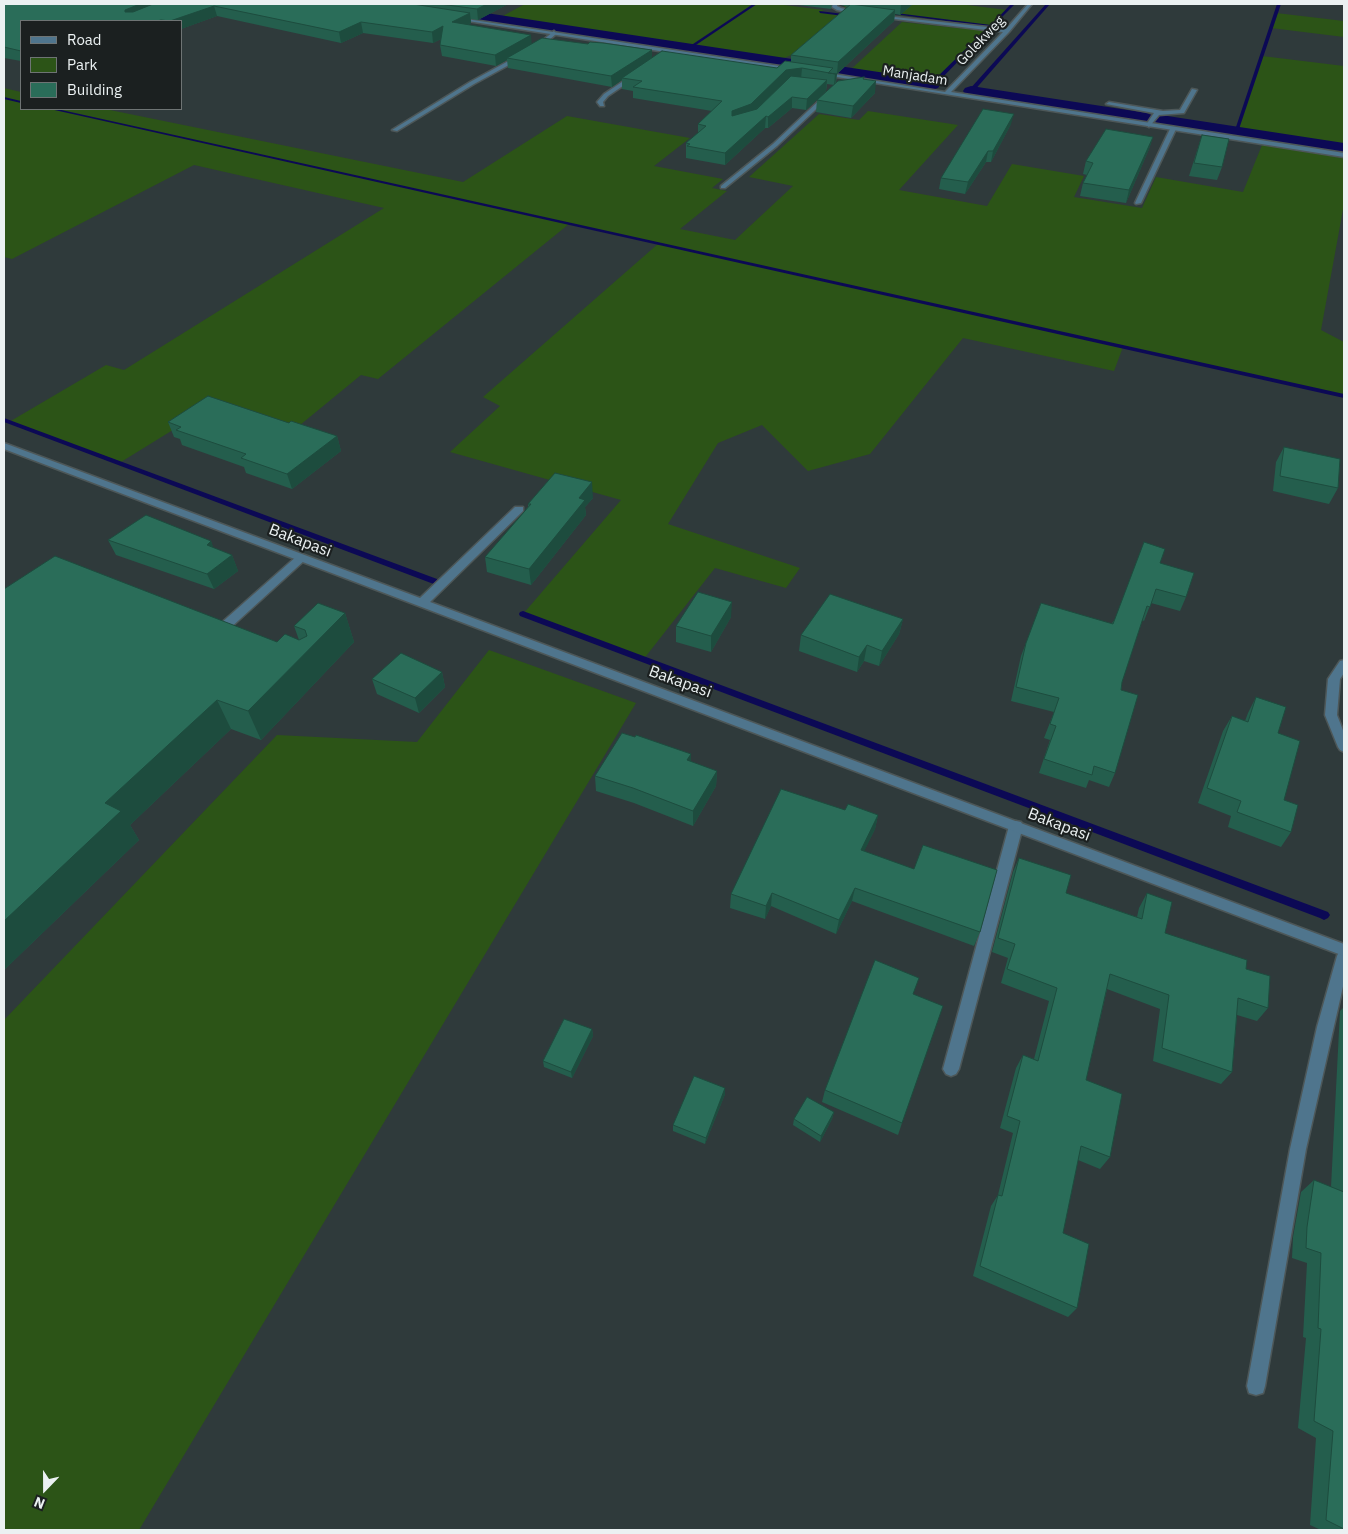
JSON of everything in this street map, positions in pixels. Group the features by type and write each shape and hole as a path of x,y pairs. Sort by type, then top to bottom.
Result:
{"street":[{"path":"834,4 834,6 845,11 866,14"},
{"name":"Golekweg","path":"947,93 1007,31 1030,4"},
{"path":"876,15 1007,31"},
{"path":"446,16 804,71"},
{"path":"395,130 472,83 514,62 538,47 554,33"},
{"path":"664,56 672,51"},
{"path":"602,105 600,102 606,95 639,73"},
{"name":"Manjadam","path":"814,73 1344,156"},
{"path":"855,87 871,82"},
{"path":"723,187 776,145 834,89 826,87"},
{"path":"1109,104 1161,112 1182,112 1194,90"},
{"path":"1149,125 1157,112 1161,112"},
{"path":"1138,203 1173,129"},
{"name":"Bakapasi","path":"4,446 1344,950"},
{"path":"422,603 520,508"},
{"path":"224,627 301,558"},
{"path":"1344,664 1334,679 1331,715 1344,747"},
{"path":"951,1069 1016,826"},
{"path":"1256,1386 1298,1149 1325,1027 1344,956"}],"green space":[{"path":"525,4 776,4 860,17 813,46 777,61 497,19"},
{"path":"844,4 959,4 1007,10 992,26 850,9 844,7"},
{"path":"1276,13 1344,21 1344,37 1271,28"},
{"path":"902,22 986,31 932,85 848,72"},
{"path":"1262,56 1344,66 1344,148 1236,132"},
{"path":"4,88 20,92 20,110 110,110 463,182 567,116 690,138 654,166 723,179 712,188 727,191 680,229 735,240 793,186 749,177 819,114 859,120 868,111 958,125 899,190 987,206 1012,164 1084,176 1074,197 1142,208 1156,177 1243,192 1262,145 1344,158 1344,204 1321,330 1344,342 1344,396 1123,347 1114,371 963,338 870,454 808,471 762,425 718,443 668,524 800,568 786,588 715,568 643,660 523,614 621,500 450,452 500,406 483,397 659,243 569,224 378,379 361,375 294,430 215,404 121,462 9,422 106,365 124,370 384,208 194,165 12,259 4,257 4,100 6,99 4,98"},
{"path":"489,650 636,703 139,1530 4,1530 4,1020 277,735 417,742"}],"building":[{"path":"4,4 140,4 125,10 125,12 133,12 153,4 413,4 470,13 452,22 531,35 495,55 440,45 443,26 432,32 361,22 339,32 214,6 173,20 20,20 20,51 4,47"},
{"path":"440,4 487,4 477,9"},
{"path":"851,4 895,10 838,62 791,55"},
{"path":"542,38 588,44 590,42 603,43 652,50 611,76 507,58"},
{"path":"662,51 777,68 785,61 833,68 828,73 802,68 786,70 751,104 732,111 732,116 757,109 791,76 827,80 807,99 792,97 768,117 766,116 725,153 687,146 690,144 686,143 706,126 698,124 722,101 633,87 642,81 622,78"},
{"path":"864,77 863,79 876,81 853,106 817,100 838,81"},
{"path":"983,109 1014,114 993,151 988,151 968,182 941,178"},
{"path":"1106,129 1153,137 1129,190 1083,183 1093,163 1086,161"},
{"path":"1202,135 1229,139 1222,167 1194,163"},
{"path":"208,396 289,423 291,421 337,436 287,474 241,458 246,454 176,430 181,427 168,422"},
{"path":"1284,447 1340,459 1338,488 1280,476"},
{"path":"555,473 592,482 579,498 585,500 529,569 485,557 531,504 528,504"},
{"path":"146,515 211,541 207,545 232,555 207,574 108,540"},
{"path":"1144,542 1165,549 1160,563 1194,573 1186,597 1156,589 1150,607 1147,606 1122,682 1121,690 1138,695 1115,773 1094,766 1092,775 1044,759 1056,726 1050,724 1059,698 1016,687 1026,643 1041,603 1113,624"},
{"path":"55,556 277,642 285,634 299,640 307,636 305,630 294,626 318,603 345,613 248,711 217,700 105,803 121,811 4,921 4,589"},
{"path":"698,592 732,602 711,636 676,626"},
{"path":"830,594 903,619 882,651 867,645 859,657 801,635"},
{"path":"401,653 442,672 415,698 372,679"},
{"path":"1256,697 1286,707 1278,733 1300,741 1284,800 1298,805 1291,832 1237,812 1241,801 1207,788 1232,716 1248,722"},
{"path":"622,733 635,737 636,735 691,754 687,760 717,771 693,811 595,776"},
{"path":"781,789 845,810 848,804 878,815 861,850 914,869 923,845 997,870 980,932 855,888 839,920 772,893 766,906 731,894"},
{"path":"1019,858 1071,875 1066,893 1142,919 1147,893 1172,902 1165,933 1247,960 1246,969 1270,976 1268,1008 1238,998 1232,1072 1162,1048 1169,995 1110,974 1086,1080 1122,1094 1110,1157 1081,1146 1063,1233 1089,1244 1077,1308 980,1266 998,1195 1002,1196 1020,1121 1007,1116 1023,1055 1038,1061 1057,988 1007,969 1015,944 998,938"},
{"path":"875,960 919,978 913,994 943,1006 902,1123 825,1090"},
{"path":"564,1019 592,1029 571,1072 543,1061"},
{"path":"694,1076 725,1088 706,1138 673,1125"},
{"path":"807,1097 834,1112 821,1136 794,1119"},
{"path":"1314,1180 1344,1192 1344,1529 1326,1520 1333,1431 1314,1421 1321,1329 1318,1328 1321,1253 1306,1248"}],"waterway":[{"path":"401,4 932,85"},
{"path":"689,48 755,4"},
{"path":"888,13 992,26 1013,4"},
{"path":"971,91 1048,4"},
{"path":"1236,132 1279,4"},
{"path":"820,12 852,16"},
{"path":"932,85 986,31"},
{"path":"971,91 1147,118"},
{"path":"4,98 20,102"},
{"path":"57,110 1344,396"},
{"path":"1161,120 1344,148"},
{"path":"4,420 434,581"},
{"path":"523,614 1324,915"}]}
